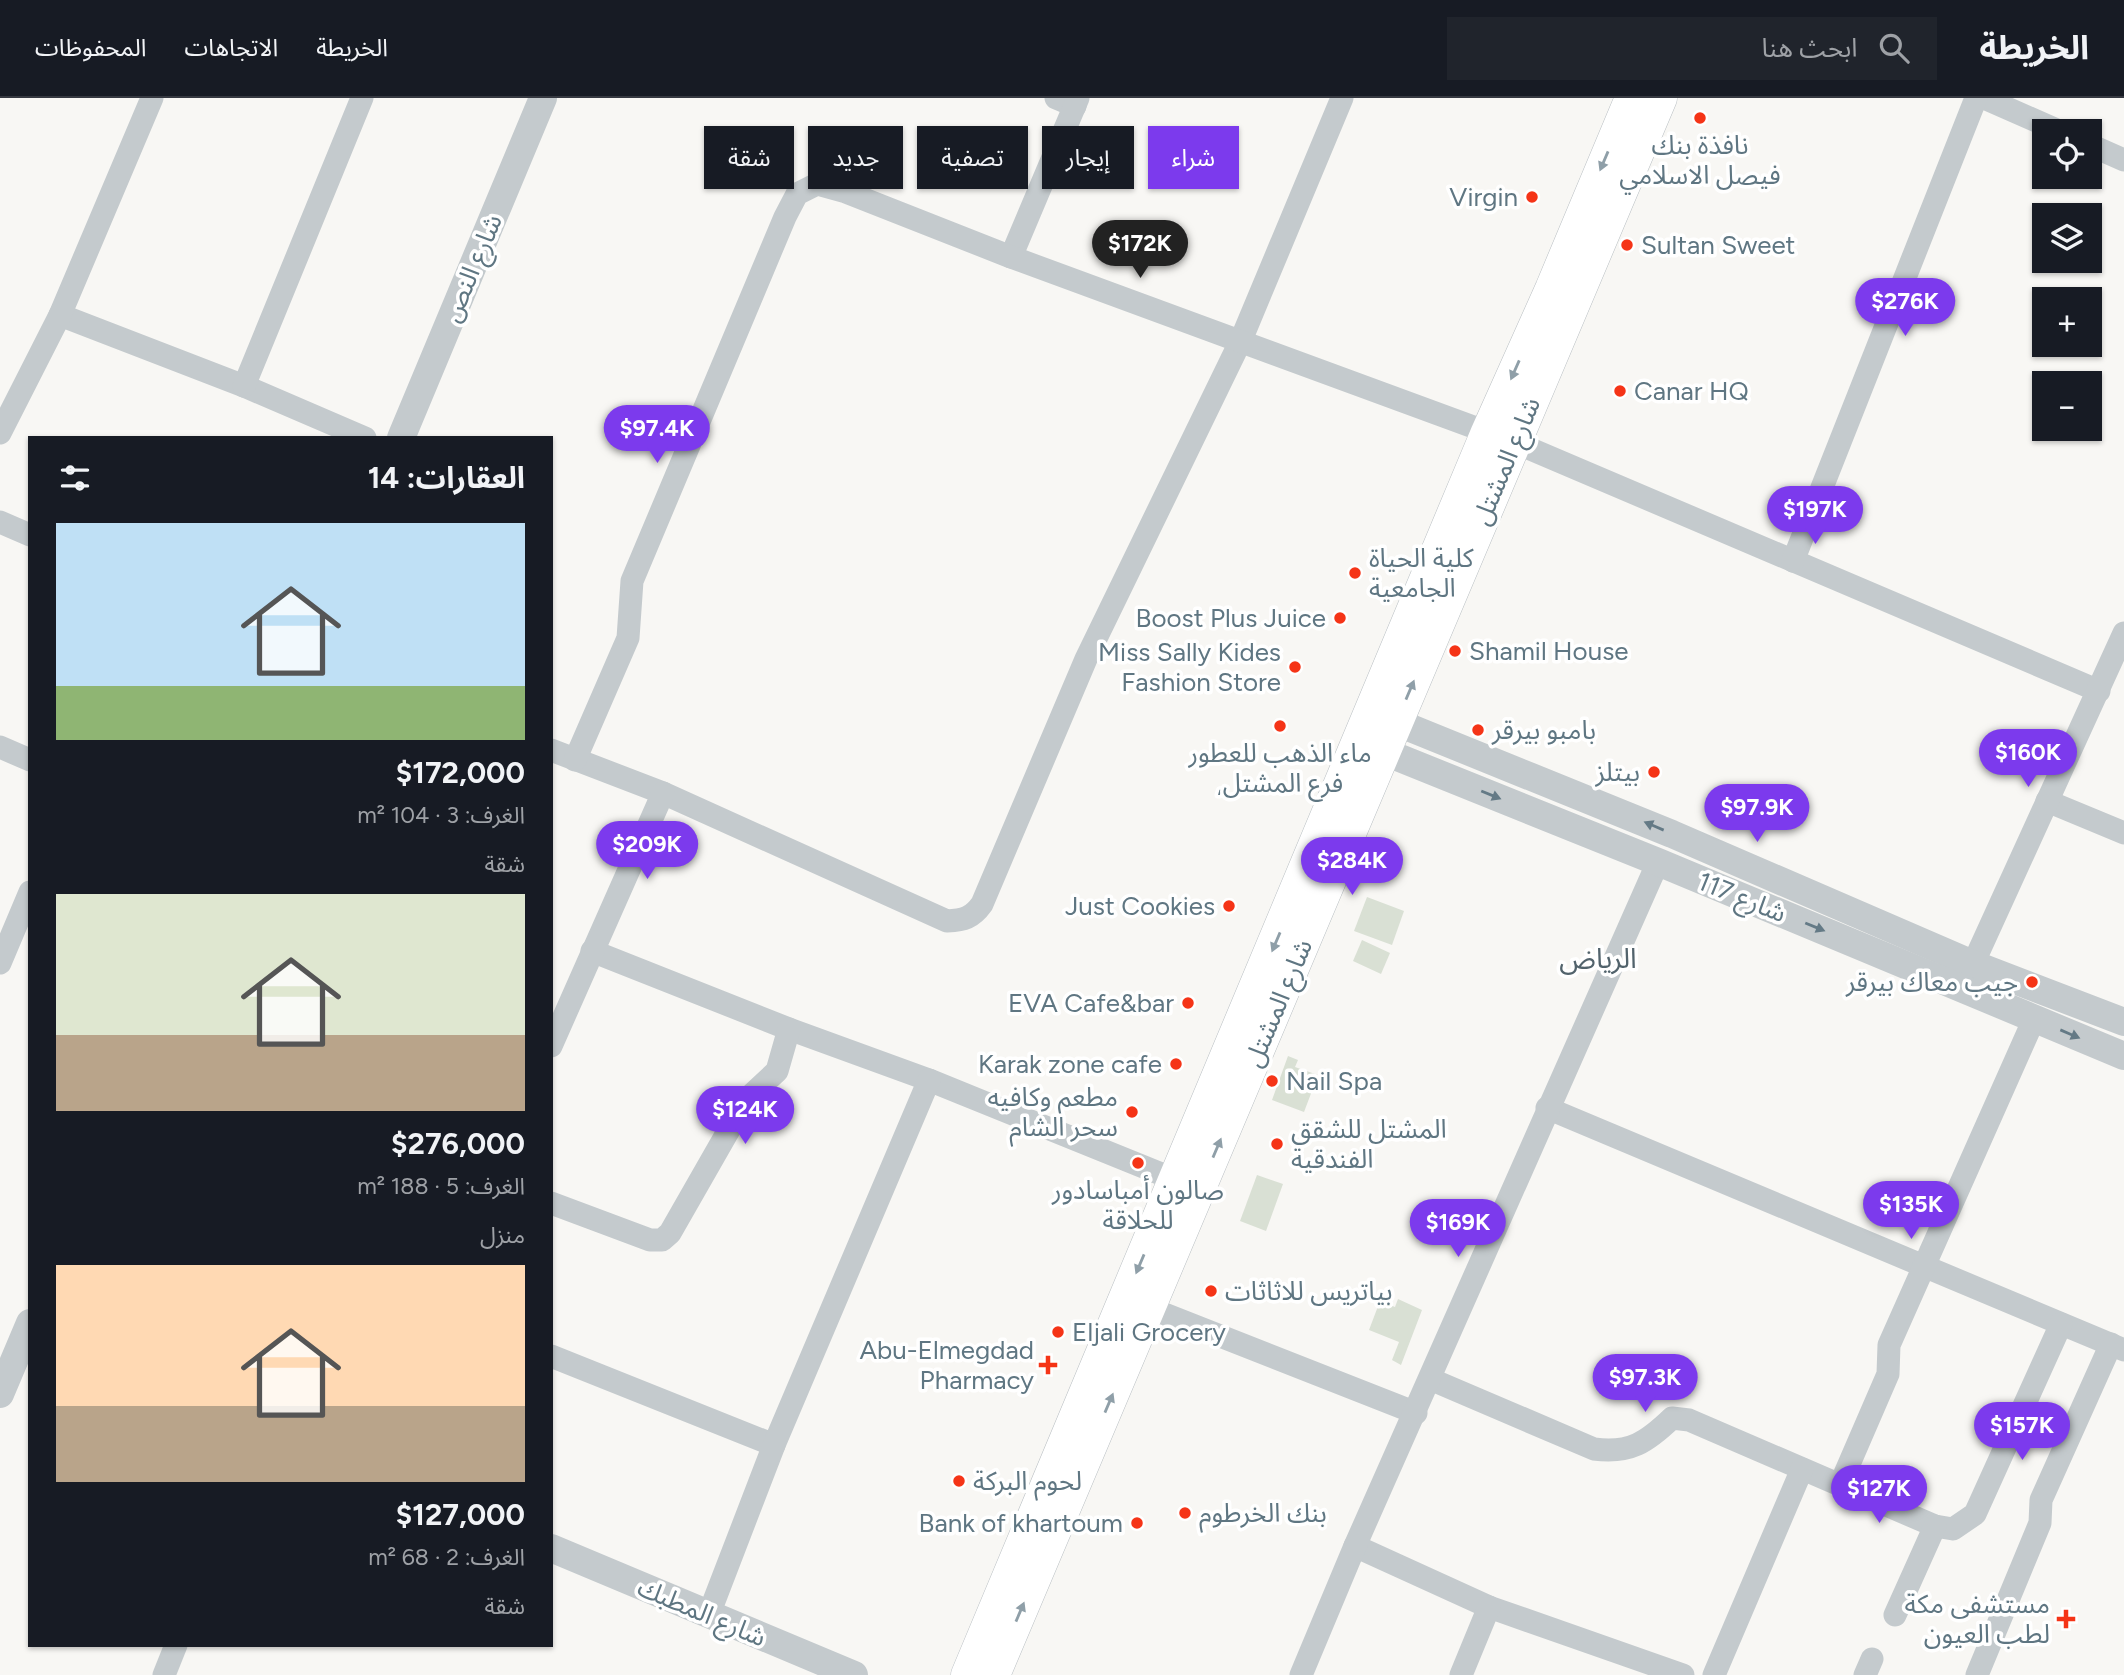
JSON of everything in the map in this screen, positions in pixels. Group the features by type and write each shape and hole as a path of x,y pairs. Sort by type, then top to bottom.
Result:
{"main road":[{"name":"شارع المشتل","path":"1501,437 1551,289 1631,98"},
{"name":"شارع المشتل","path":"994,1675 1149,1308 1384,717 1501,437 1661,98"},
{"name":"شارع المشتل","path":"967,1675 1175,1180 1372,747"}],"street":[{"path":"0,433 60,315 152,98"},
{"path":"244,386 362,98"},
{"name":"شارع النص","path":"402,436 544,98"},
{"path":"553,751 663,793 947,921 963,920 975,915 1086,659 1241,340 1342,98"},
{"path":"1793,561 1976,98"},
{"path":"1984,98 2032,119"},
{"path":"1012,257 1070,101"},
{"path":"2102,150 2124,160"},
{"path":"575,760 628,638 632,581 785,217 797,194 817,184 846,192 1012,257 1501,437 2099,691"},
{"path":"60,315 244,386 360,436"},
{"path":"0,522 28,534"},
{"path":"1973,964 2124,633"},
{"name":"شارع 117","path":"1384,717 1672,834 1906,950 2034,1019 2124,1056"},
{"path":"0,747 28,759"},
{"name":"شارع 117","path":"1372,747 1658,862 1906,950 1973,964 2124,1022"},
{"path":"1450,779 1462,750"},
{"path":"553,1041 663,793"},
{"path":"2047,801 2124,833"},
{"path":"1301,1675 1547,1108 1658,862"},
{"path":"0,963 28,897"},
{"path":"592,951 789,1029 929,1080 1175,1180"},
{"path":"1840,1485 1888,1374 1889,1345 2034,1019"},
{"path":"553,1204 650,1240 662,1240 670,1233 746,1100 777,1071 789,1029"},
{"path":"709,1614 774,1446 929,1080"},
{"path":"1547,1108 2118,1347 2041,1500 2040,1523 1977,1675"},
{"path":"1149,1308 1416,1413"},
{"path":"1430,1379 1594,1449 1619,1451 1649,1440 1672,1418 1689,1420 1934,1526 1953,1530 1975,1514 2062,1324"},
{"path":"0,1394 28,1329"},
{"path":"553,1357 774,1446"},
{"path":"1714,1675 1802,1469"},
{"path":"1895,1615 1934,1526"},
{"path":"1355,1546 1489,1607 1683,1675"},
{"name":"شارع المطبك","path":"553,1549 854,1675"},
{"path":"1461,1675 1489,1607"},
{"path":"164,1675 175,1647"}],"shaded area":[{"path":"1367,897 1404,911 1392,945 1354,931"},
{"path":"1362,940 1390,953 1381,974 1353,961"},
{"path":"1288,1056 1298,1060 1295,1067 1318,1075 1304,1112 1272,1100"},
{"path":"1257,1175 1283,1184 1266,1231 1240,1221"},
{"path":"1398,1299 1422,1310 1401,1365 1392,1360 1399,1342 1369,1330 1380,1301 1395,1307"}],"place":[{"name":"نافذة بنك فيصل الاسلامي","path":"1700,118"},
{"name":"Virgin","path":"1532,197"},
{"name":"Sultan Sweet","path":"1627,245"},
{"name":"Canar HQ","path":"1620,391"},
{"name":"كلية الحياة الجامعية","path":"1355,573"},
{"name":"Boost Plus Juice","path":"1340,618"},
{"name":"Shamil House","path":"1455,651"},
{"name":"Miss Sally Kides Fashion Store","path":"1295,667"},
{"name":"ماء الذهب للعطور ,فرع المشتل","path":"1280,726"},
{"name":"بامبو بيرقر","path":"1478,730"},
{"name":"بيتلز","path":"1654,772"},
{"name":"Just Cookies","path":"1229,906"},
{"name":"جيب معاك بيرقر","path":"2032,982"},
{"name":"EVA Cafe&bar","path":"1188,1003"},
{"name":"Karak zone cafe","path":"1176,1064"},
{"name":"Nail Spa","path":"1272,1081"},
{"name":"مطعم وكافيه سحر الشام","path":"1132,1112"},
{"name":"المشتل للشقق الفندقية","path":"1277,1144"},
{"name":"صالون أمباسادور للحلاقة","path":"1138,1163"},
{"name":"بياتريس للاثاثات","path":"1211,1291"},
{"name":"Eljali Grocery","path":"1058,1332"},
{"name":"Abu-Elmegdad Pharmacy","path":"1048,1365"},
{"name":"لحوم البركة","path":"959,1481"},
{"name":"بنك الخرطوم","path":"1185,1513"},
{"name":"Bank of khartoum","path":"1137,1523"},
{"name":"مستشفى مكة لطب العيون","path":"2066,1619"}],"district":[{"name":"الرياض","path":"1598,958"}]}
